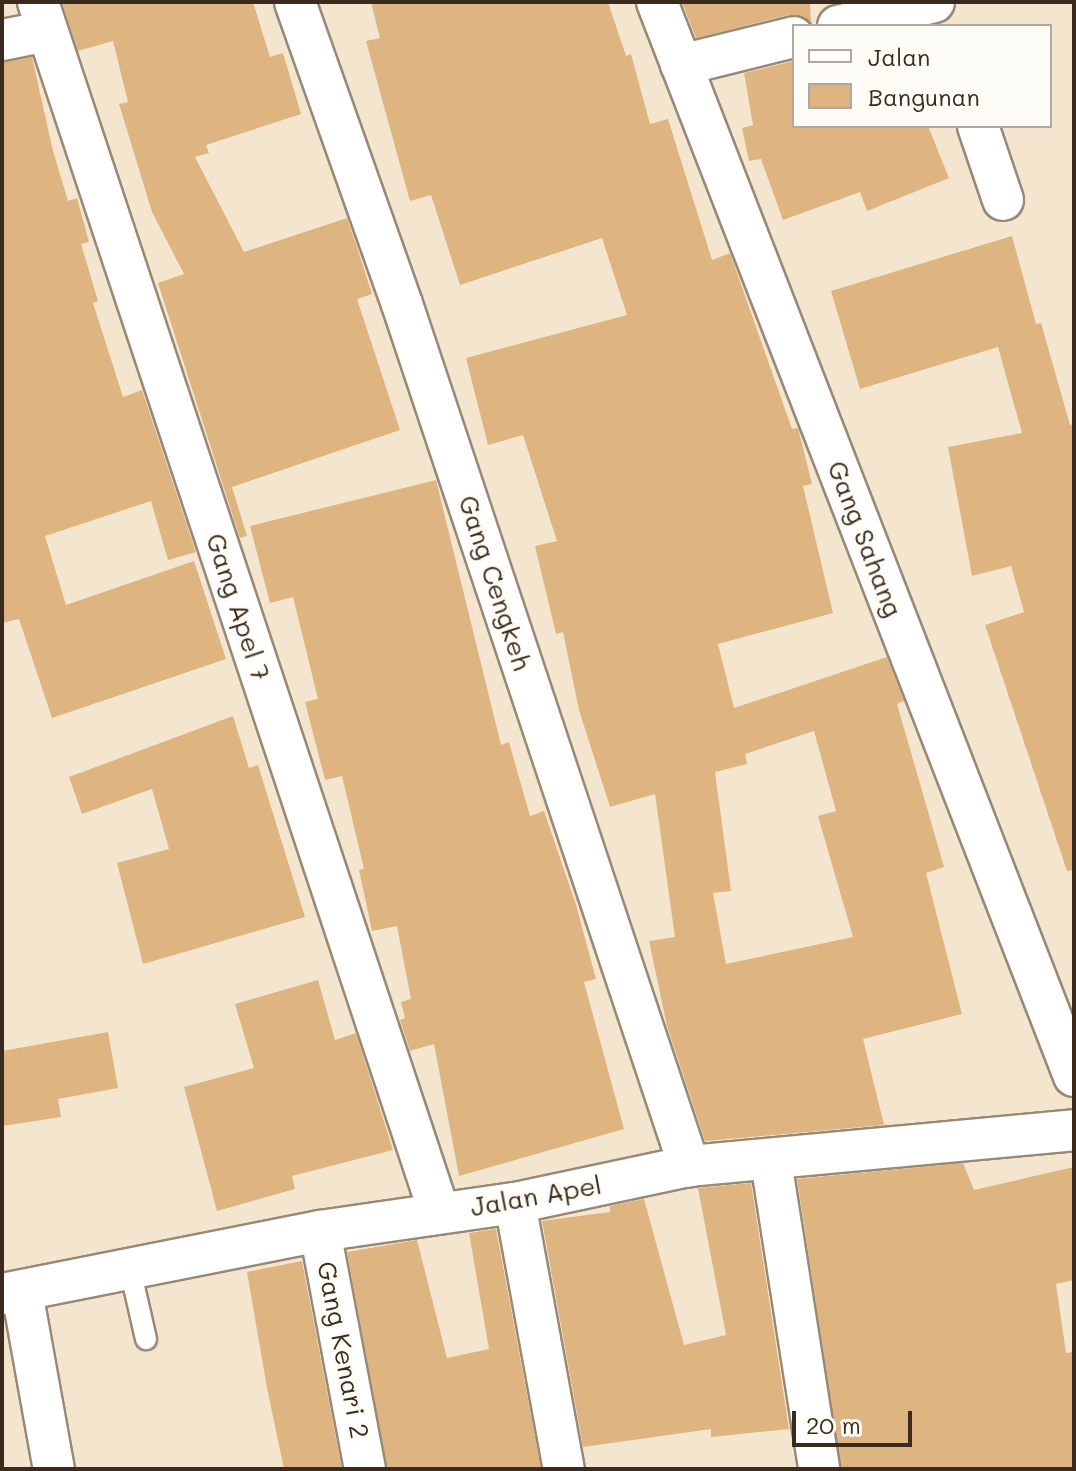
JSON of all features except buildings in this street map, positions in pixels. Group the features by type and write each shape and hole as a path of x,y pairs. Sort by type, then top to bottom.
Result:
{"street":[{"name":"Gang Cengkeh","path":"295,2 402,304 689,1166"},
{"name":"Gang Sahang","path":"657,2 1074,1076"},
{"path":"846,24 934,2"},
{"path":"948,24 953,2"},
{"path":"2,40 43,16"},
{"name":"Gang Apel 7","path":"43,16 439,1212"},
{"path":"681,65 792,37"},
{"path":"979,128 1003,200"},
{"name":"Jalan Apel","path":"12,1293 320,1231 515,1203 689,1166 771,1161 1074,1130"},
{"path":"771,1161 819,1469"},
{"path":"515,1203 564,1469"},
{"name":"Gang Kenari 2","path":"320,1231 365,1469"},
{"path":"12,1293 54,1469"}],"lane":[{"path":"130,1269 146,1339"}]}
